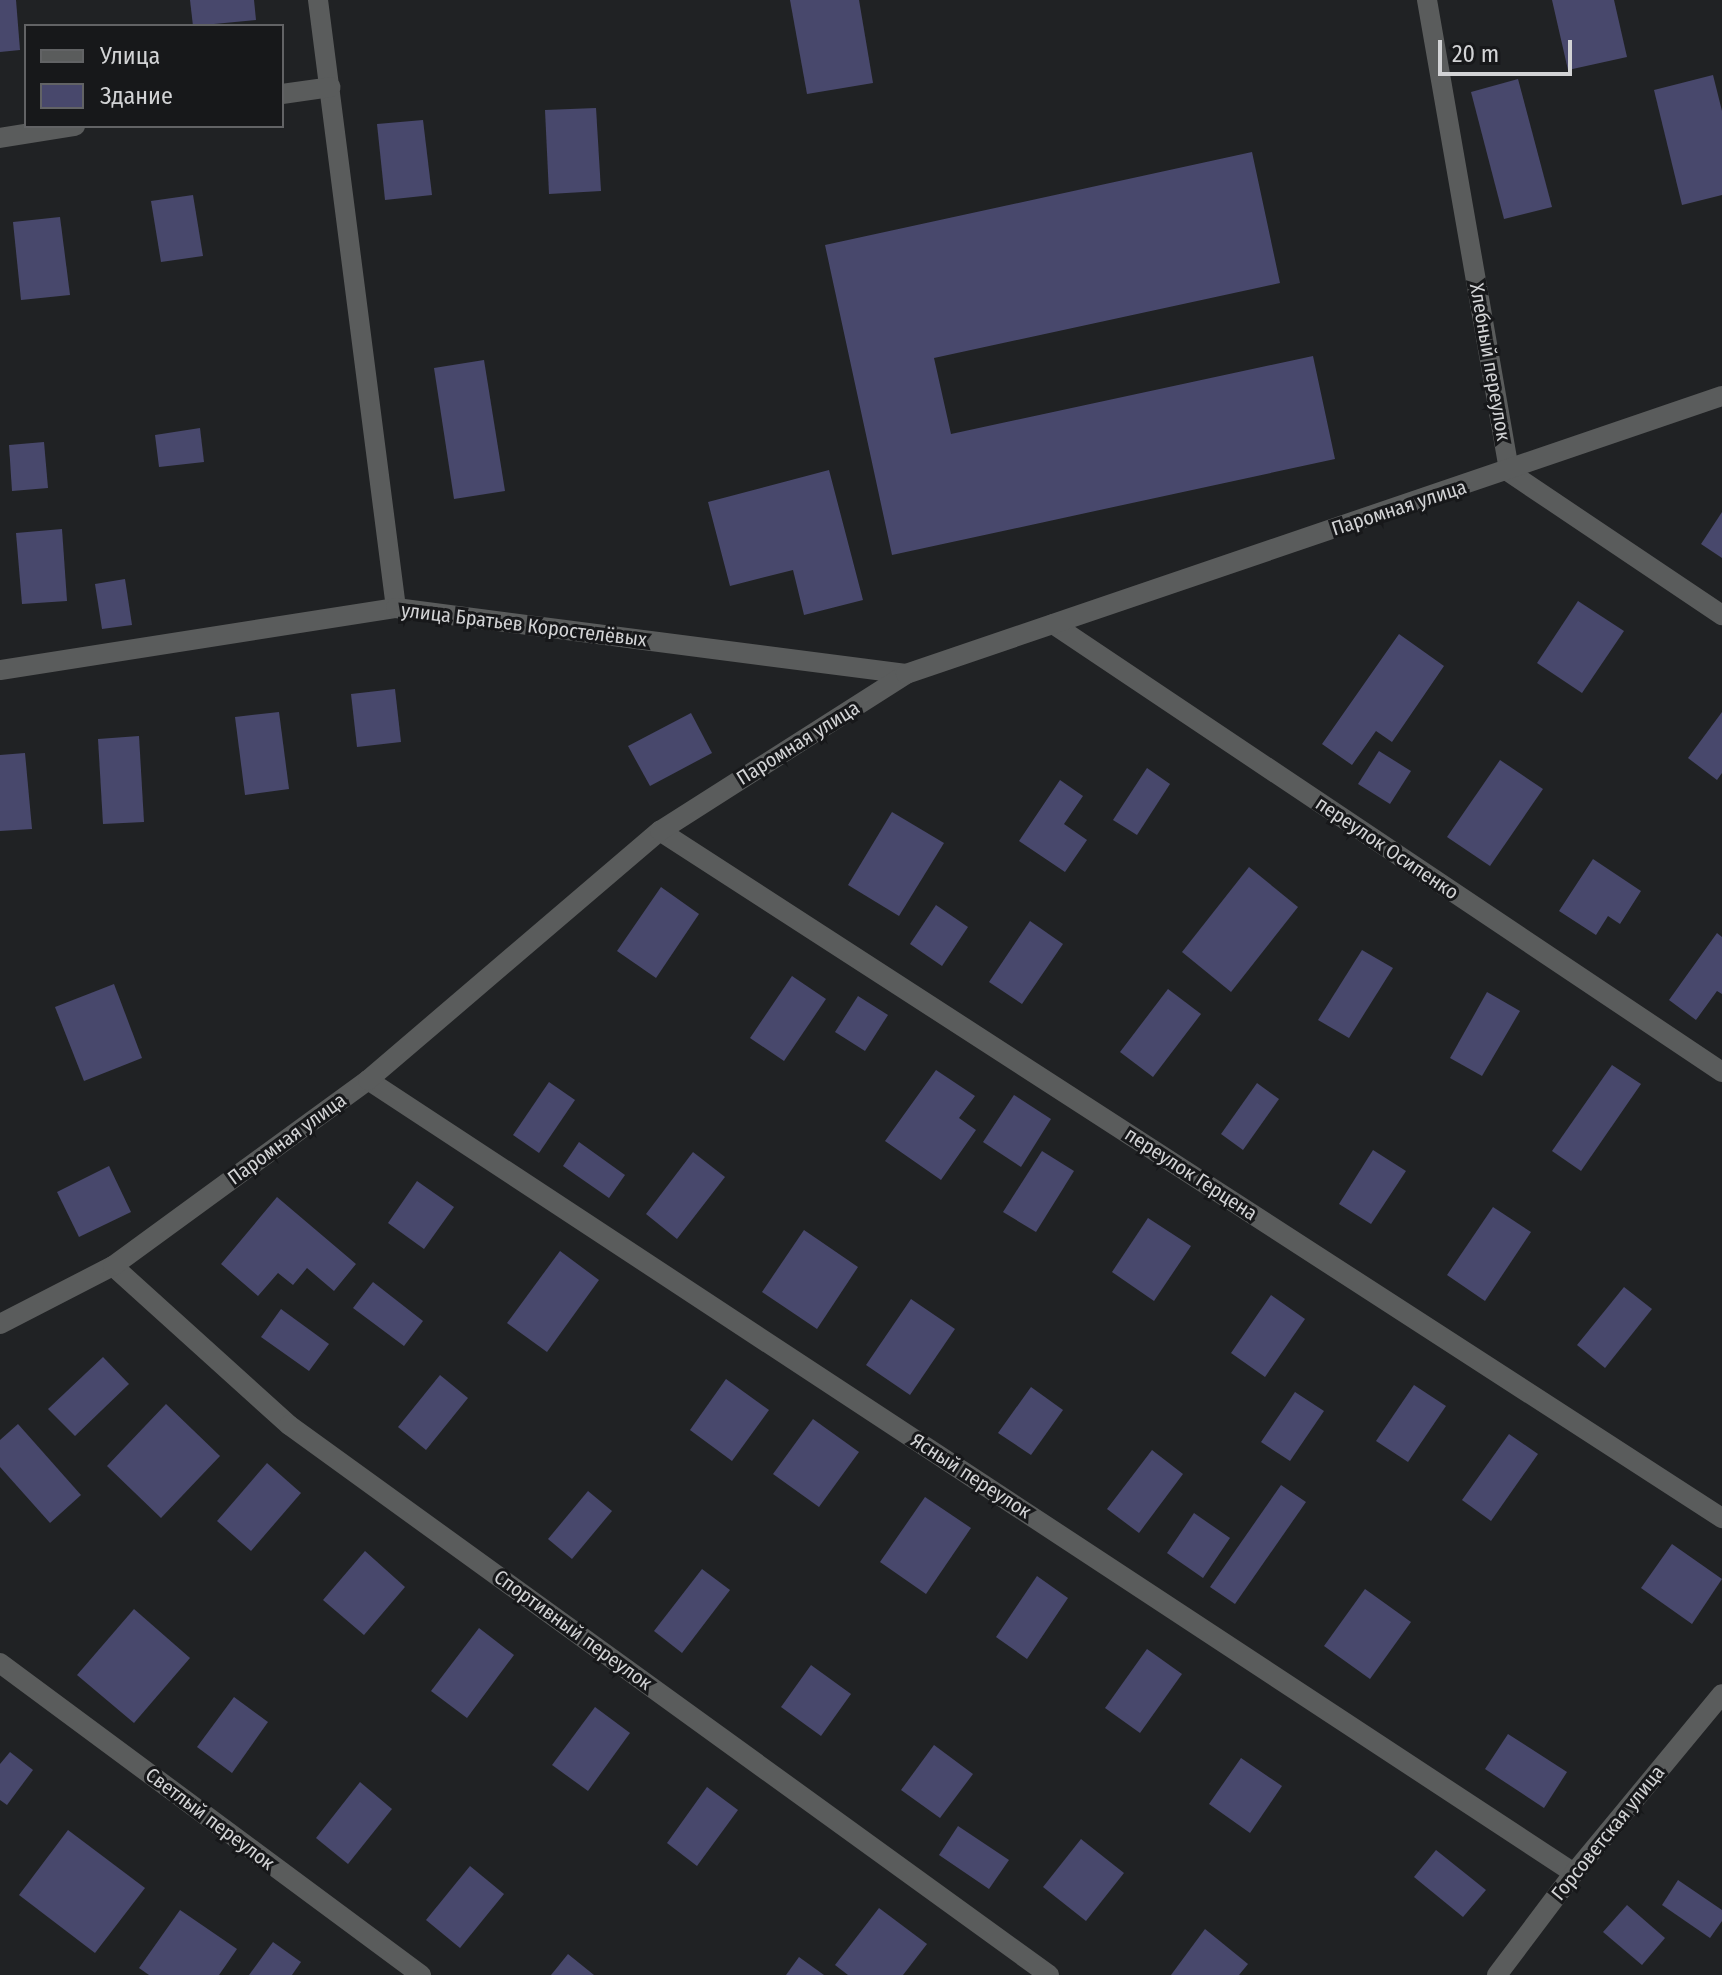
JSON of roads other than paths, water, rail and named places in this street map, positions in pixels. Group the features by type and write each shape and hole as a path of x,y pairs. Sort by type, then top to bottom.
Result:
{"street":[{"path":"318,0 396,608"},
{"name":"Хлебный переулок","path":"1427,0 1509,472"},
{"path":"284,94 331,87"},
{"path":"0,138 62,128"},
{"name":"Паромная улица","path":"0,1324 113,1266 368,1080 660,831 906,674 1509,472 1722,396"},
{"path":"1509,472 1722,615"},
{"name":"улица Братьев Коростелёвых","path":"0,670 396,608 906,674"},
{"name":"переулок Осипенко","path":"1053,624 1722,1072"},
{"name":"переулок Герцена","path":"660,831 1722,1518"},
{"name":"Ясный переулок","path":"368,1080 1574,1873"},
{"name":"Спортивный переулок","path":"113,1266 289,1425 1049,1975"},
{"name":"Светлый переулок","path":"0,1663 421,1975"},
{"name":"Горсоветская улица","path":"1497,1975 1574,1873 1722,1694"}]}
